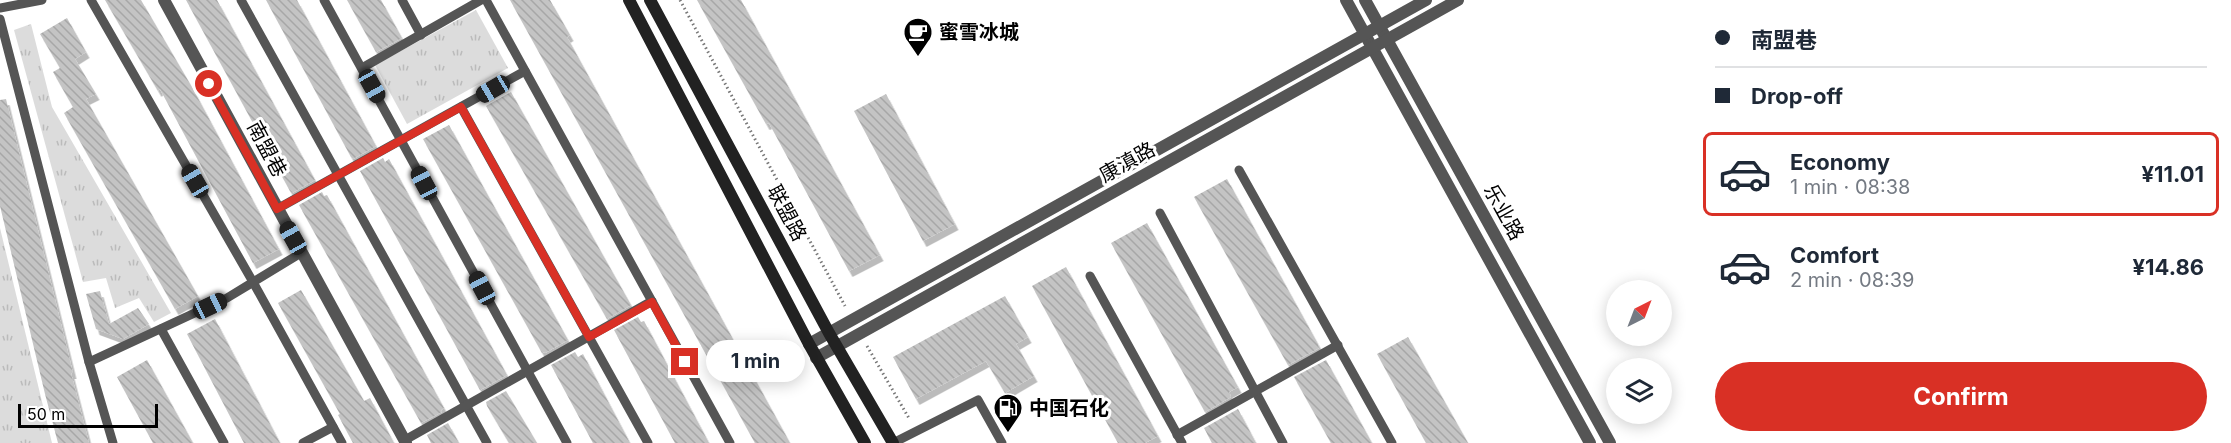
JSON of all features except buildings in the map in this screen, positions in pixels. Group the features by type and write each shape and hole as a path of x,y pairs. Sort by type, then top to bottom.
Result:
{"main road":[{"path":"629,0 809,345 865,443"},
{"name":"联盟路","path":"650,0 829,333 893,443"}],"street":[{"name":"南盟巷","path":"164,0 405,441"},
{"name":"乐业路","path":"1346,0 1590,443"},
{"name":"乐业路","path":"1365,0 1610,443"},
{"name":"康滇路","path":"809,345 1426,0"},
{"name":"康滇路","path":"816,358 1458,0"}],"lane":[{"path":"0,8 42,0"},
{"path":"91,0 254,282 342,443"},
{"path":"241,0 487,443"},
{"path":"324,0 567,443"},
{"path":"402,0 421,35"},
{"path":"362,68 481,0"},
{"path":"486,0 729,443"},
{"path":"0,19 89,362 113,443"},
{"path":"277,209 525,71"},
{"path":"461,107 648,443"},
{"path":"1239,170 1392,443"},
{"path":"1160,213 1283,443"},
{"path":"89,362 227,298 301,253"},
{"path":"1089,276 1180,439 1338,345"},
{"path":"405,441 652,302"},
{"path":"161,329 224,443"},
{"path":"893,443 978,400 1002,443"},
{"path":"303,443 333,427"}],"path":[{"path":"680,0 852,320"},
{"path":"860,333 916,430"}],"green space":[{"path":"476,10 508,68 407,124 375,65"},
{"path":"31,24 52,107 171,313 154,322 139,298 115,308 106,278 83,282 14,30"},
{"path":"0,228 52,443 0,443"}],"place":[{"name":"蜜雪冰城","path":"918,58"},
{"name":"中国石化","path":"1008,434"}],"route":[{"path":"209,84 277,209 461,107 589,337 652,302 685,362"}]}
